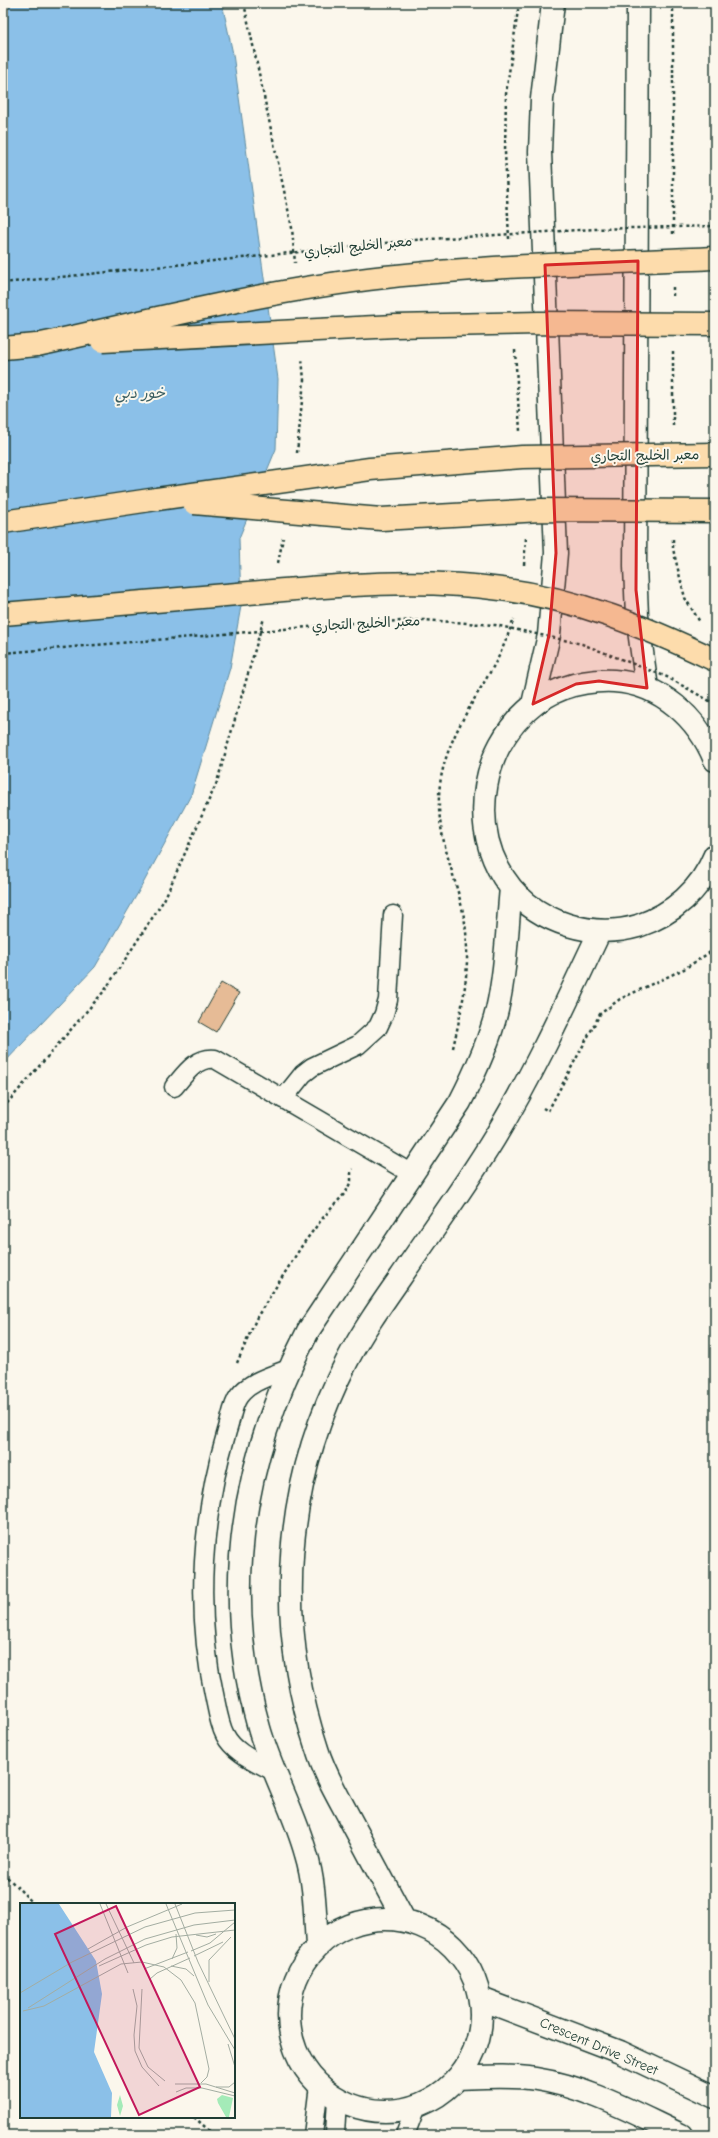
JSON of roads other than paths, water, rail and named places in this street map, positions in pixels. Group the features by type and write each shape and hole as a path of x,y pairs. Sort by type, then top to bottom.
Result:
{"highway":[{"path":"37,345 304,288 385,277 551,264 715,258"},
{"path":"3,348 395,326 539,323 715,324"},
{"name":"معبر الخليج التجاري","path":"3,522 370,469 499,459 715,454"},
{"path":"157,499 381,519 541,510 715,511"},
{"path":"3,614 346,585 424,582 502,589 579,605 653,630 715,660"}],"street":[{"path":"533,704 549,635 556,553 540,152 542,99 553,3"},
{"path":"638,3 635,566 637,616 647,688"},
{"path":"713,751 683,711 666,698 647,688 623,682 599,681 576,684 554,692 533,704 517,720 503,738 493,758 487,780 484,803 490,848 499,869 511,888 530,906 553,920 579,928 600,931 626,929 651,921 674,909 694,891 713,864"},
{"path":"316,1946 314,1896 307,1855 273,1771 259,1727 248,1683 242,1637 240,1592 241,1553 247,1500 257,1455 271,1411 288,1369 308,1331 330,1296 460,1102 487,1042 503,979 511,888"},
{"path":"404,1920 334,1790 318,1753 304,1709 295,1665 291,1620 290,1583 293,1530 301,1486 315,1435 328,1400 347,1359 495,1136 540,1056 600,931"},
{"path":"381,1918 404,1920 426,1927 446,1940 462,1956 474,1976 481,1999 482,2020 479,2040 471,2060 459,2078 432,2100 396,2111 376,2111 356,2106 338,2098 319,2085 305,2068 294,2048 289,2027 288,2005 293,1983 316,1946 336,1932 357,1922 381,1918"},
{"name":"Crescent Drive Street","path":"481,1999 620,2052 715,2097"},
{"path":"459,2078 515,2077 554,2082 593,2094 681,2135"}],"lane":[{"path":"283,1099 303,1074 358,1045 378,1027 388,1000 393,915"},
{"path":"174,1087 196,1063 208,1058 220,1062 412,1174"},
{"path":"273,1771 235,1747 222,1730 211,1676 206,1637 203,1590 205,1543 211,1497 221,1451 237,1398 252,1384 288,1369"},
{"path":"313,2135 319,2085"},
{"path":"335,2135 338,2098"},
{"path":"405,2135 416,2106"}],"water":[{"name":"خور دبي","path":"3,3 222,3 233,54 278,379 276,449 239,538 241,606 230,668 191,795 139,891 95,967 3,1064"}]}
